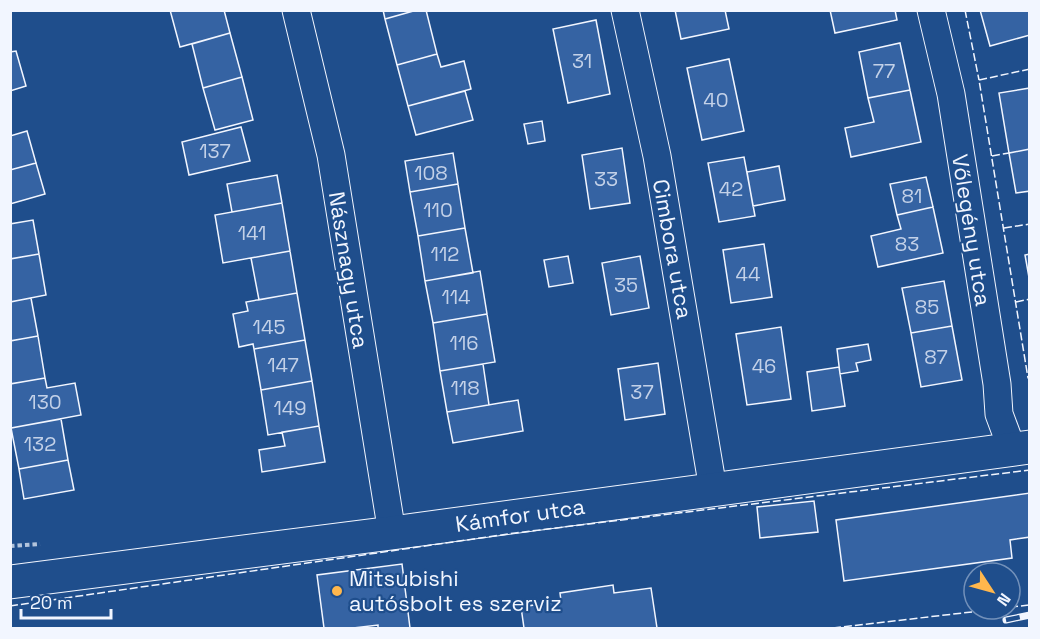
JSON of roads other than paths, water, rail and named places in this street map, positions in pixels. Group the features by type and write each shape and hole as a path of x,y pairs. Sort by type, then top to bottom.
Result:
{"street":[{"name":"Násznagy utca","path":"296,10 331,155 392,533"},
{"name":"Cimbora utca","path":"625,10 657,156 713,489"},
{"name":"Vőlegény utca","path":"931,10 953,105 999,414 1020,448"},
{"name":"Kámfor utca","path":"10,582 1020,448"}],"railway":[{"path":"1022,617 1030,615"}],"place":[{"name":"Mitsubishi autósbolt es szerviz","path":"337,591"}]}
